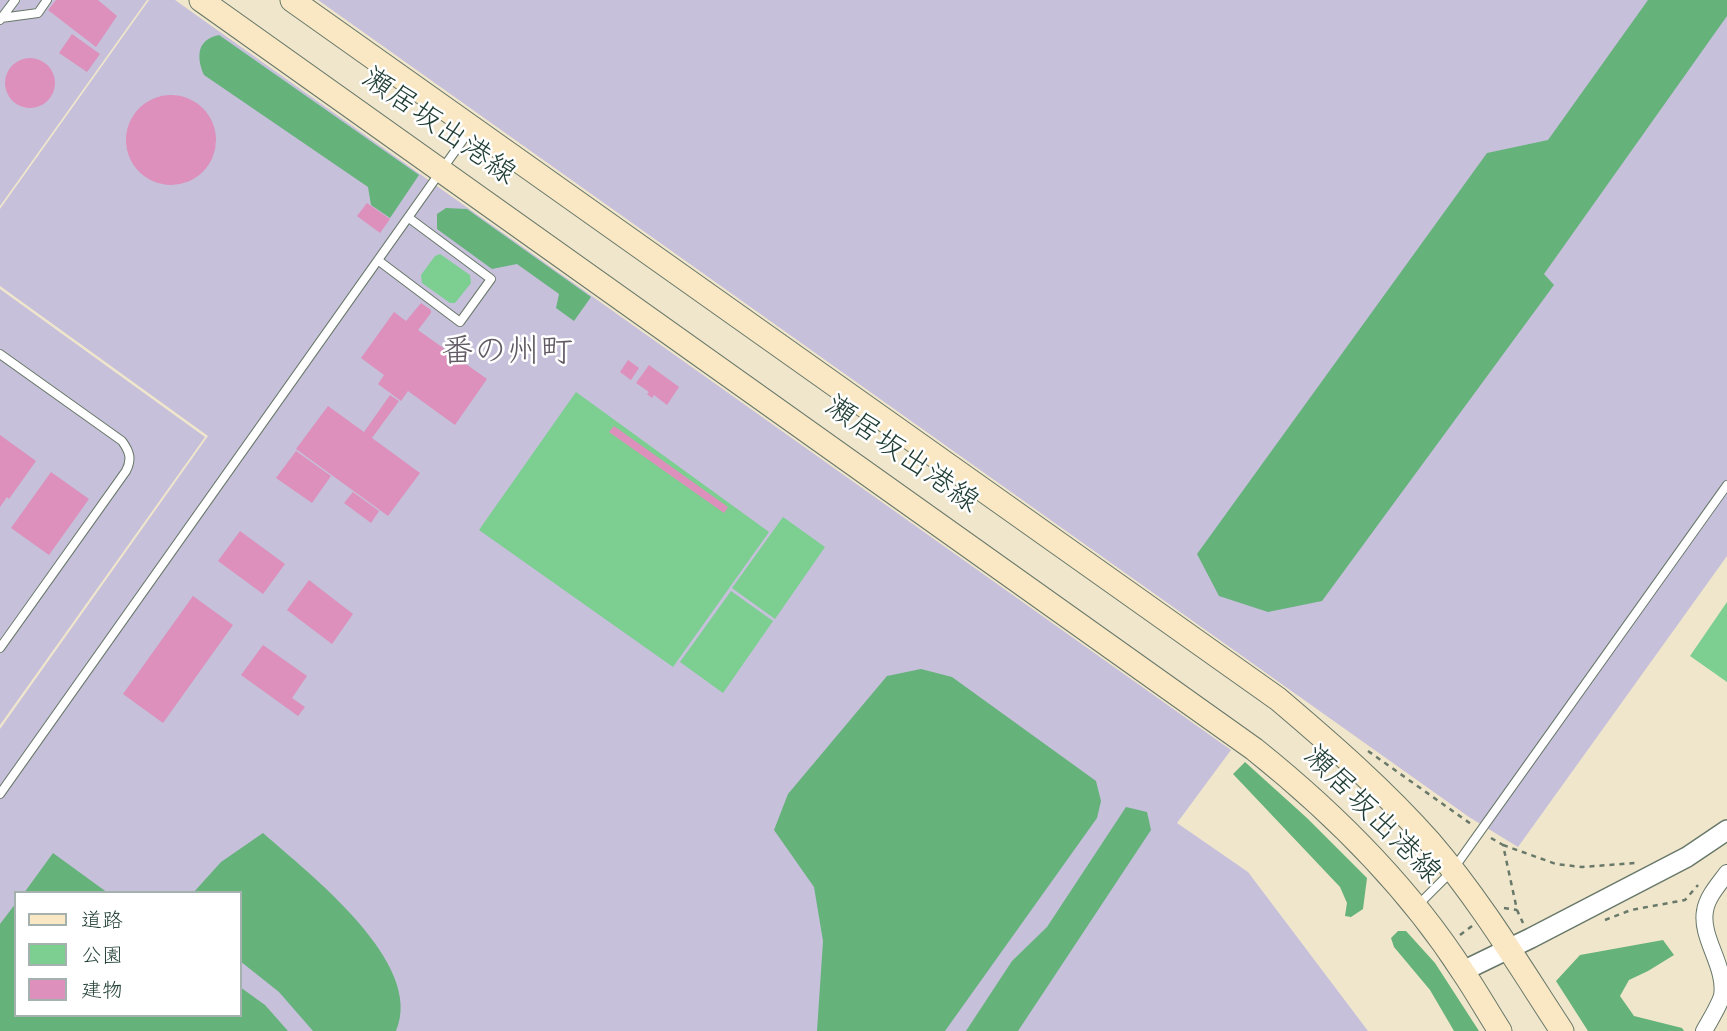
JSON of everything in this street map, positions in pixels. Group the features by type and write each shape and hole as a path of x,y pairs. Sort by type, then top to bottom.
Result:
{"main road":[{"name":"瀬居坂出港線","path":"201,0 1254,749 1328,811 1369,853 1416,907 1463,971 1500,1031"},
{"name":"瀬居坂出港線","path":"292,0 1278,699 1383,792 1430,843 1509,949 1562,1031"}],"street":[{"path":"1463,971 1687,857 1727,830"},
{"path":"1704,1031 1722,996 1723,982 1704,912 1708,900 1727,873"}],"lane":[{"path":"1,19 15,0"},
{"path":"1,19 38,13 47,0"},
{"path":"0,794 472,128"},
{"path":"379,261 460,322 491,279 409,218"},
{"path":"0,354 122,441 130,457 126,471 0,648"},
{"path":"1416,907 1452,871 1727,485"}],"path":[{"path":"1359,744 1503,845 1556,864 1582,867 1639,862"},
{"path":"1503,845 1517,911 1523,923"},
{"path":"1599,923 1631,910 1685,900 1702,880"},
{"path":"1497,907 1517,911"},
{"path":"1451,941 1477,922"}],"shaded area":[{"path":"0,0 147,0 0,206"},
{"path":"149,0 175,0 1231,750 1177,823 1248,872 1368,1031 0,1031 0,729 208,436 0,286 0,209"},
{"path":"318,0 1727,0 1727,556 1518,847 1469,817"},
{"path":"0,289 205,437 0,725"}],"green space":[{"path":"1648,0 1727,0 1727,16 1544,274 1554,285 1322,601 1268,612 1219,596 1197,554 1487,153 1548,140"},
{"path":"219,35 419,175 390,218 371,205 368,187 204,75 200,50 206,40"},
{"path":"446,208 467,209 591,297 574,321 556,308 559,294 517,264 492,269 437,229 437,214"},
{"path":"440,254 470,275 471,283 455,303 450,303 422,283 421,275 435,256"},
{"path":"576,392 769,532 673,667 479,530"},
{"path":"783,517 825,547 775,619 732,588"},
{"path":"731,591 773,621 723,693 680,662"},
{"path":"1727,602 1727,682 1690,656"},
{"path":"921,669 952,677 1096,781 1101,801 1097,818 945,1031 817,1031 823,941 814,887 774,830 788,794 887,676"},
{"path":"1245,762 1307,818 1367,878 1363,909 1351,917 1345,916 1347,903 1340,887 1233,774"},
{"path":"1126,807 1147,812 1151,830 1018,1031 966,1031 1012,961 1047,927"},
{"path":"263,833 333,895 379,949 394,977 401,1005 396,1031 313,1031 279,992 242,963 242,891 195,891 221,862"},
{"path":"53,853 105,891 25,891"},
{"path":"14,906 14,1017 242,1017 242,988 265,1005 288,1031 0,1031 0,924"},
{"path":"1398,931 1406,931 1435,963 1479,1031 1454,1031 1430,990 1394,947 1391,938"},
{"path":"1663,940 1674,955 1629,980 1620,996 1634,1016 1682,1028 1684,1031 1588,1031 1556,981 1580,955"}],"building":[{"path":"56,0 98,0 117,16 96,47 48,10"},
{"path":"72,34 100,54 87,72 59,53"},
{"path":"30,58 48,65 55,83 48,101 30,108 12,101 5,83 12,65"},
{"path":"171,95 188,98 203,108 213,123 216,140 213,157 203,172 188,182 171,185 154,182 139,172 129,157 126,140 129,123 139,108 154,98"},
{"path":"367,203 390,219 380,233 357,216"},
{"path":"421,303 431,310 431,313 418,330 487,379 455,425 408,391 401,401 378,384 384,375 361,358 394,312 406,321"},
{"path":"628,360 639,368 631,380 620,372"},
{"path":"649,365 679,387 667,405 654,395 652,398 647,394 649,392 636,383"},
{"path":"390,395 399,401 372,438 420,473 388,516 296,449 328,406 364,432"},
{"path":"614,426 728,507 724,513 609,432"},
{"path":"0,435 36,461 9,499 7,497 0,507"},
{"path":"296,451 331,476 312,503 276,478"},
{"path":"51,472 89,499 49,555 11,528"},
{"path":"353,492 379,511 371,523 344,503"},
{"path":"240,531 285,564 263,594 218,561"},
{"path":"309,580 353,614 332,644 287,610"},
{"path":"193,596 233,625 163,723 123,694"},
{"path":"263,645 307,676 292,698 305,707 298,716 241,675"}],"district":[{"name":"番の州町","path":"507,356"}]}
